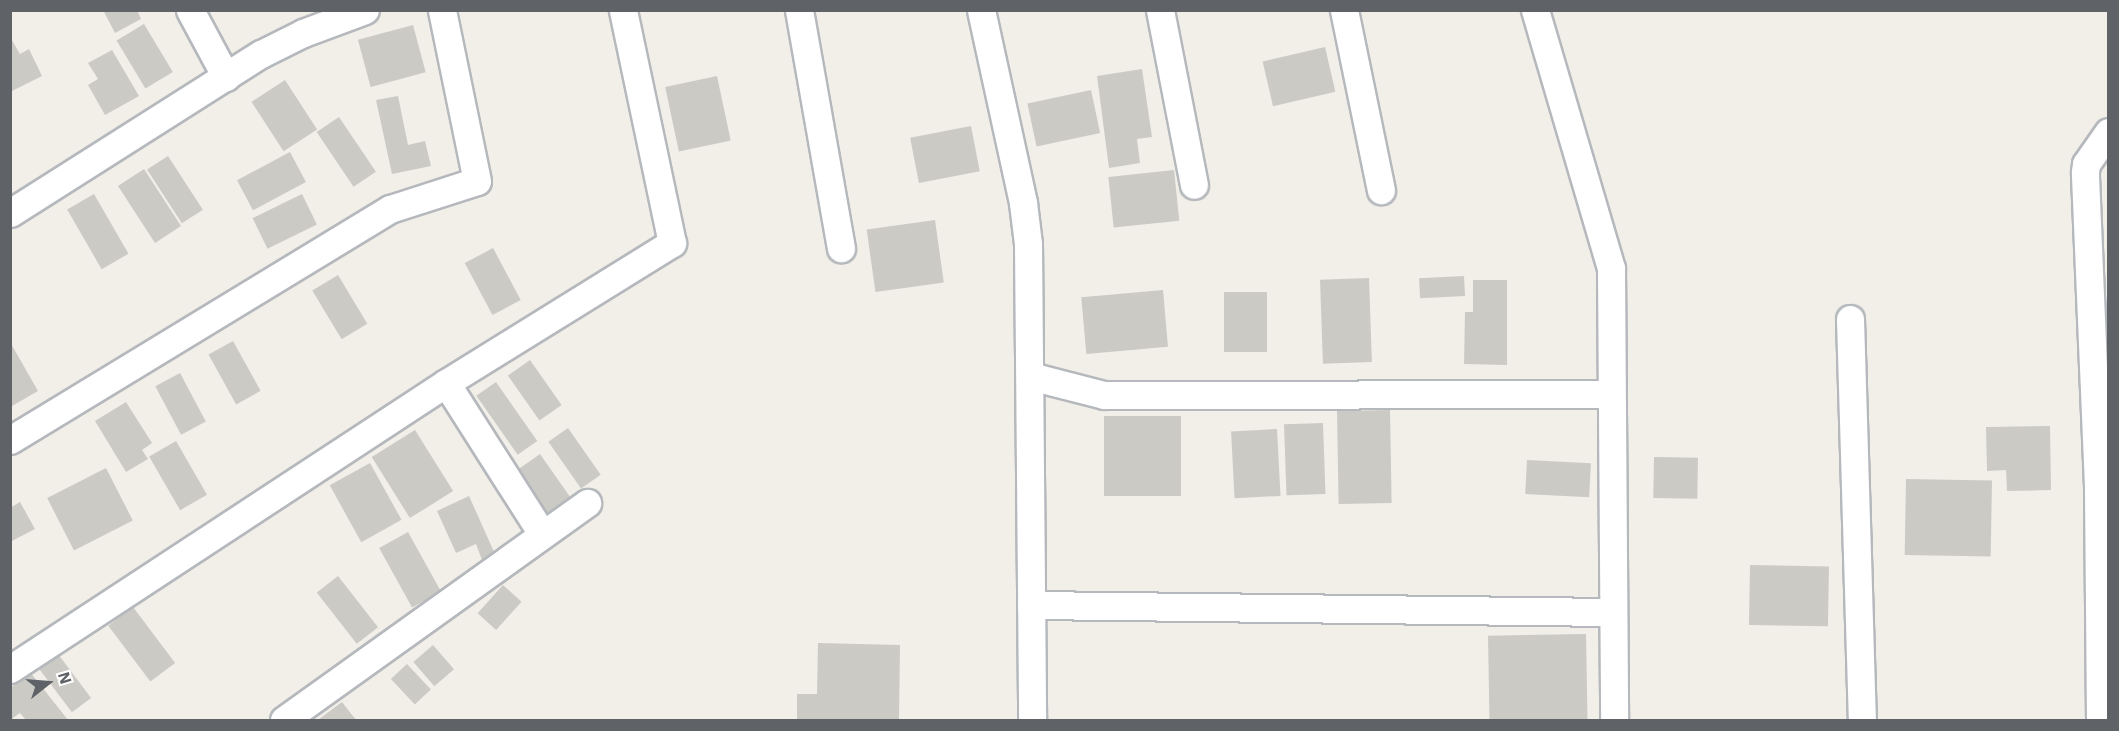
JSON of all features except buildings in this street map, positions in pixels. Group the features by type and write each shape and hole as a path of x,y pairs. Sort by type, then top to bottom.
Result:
{"street":[{"path":"190,10 226,77"},
{"path":"10,213 226,77 303,33 365,10"},
{"path":"10,440 390,209 477,181 442,10"},
{"path":"10,669 446,383 672,243 623,10"},
{"path":"799,10 841,248"},
{"path":"981,10 1023,203 1030,285 1032,720"},
{"path":"1160,10 1194,185"},
{"path":"1344,10 1381,190"},
{"path":"1535,10 1611,268 1614,720"},
{"path":"2100,720 2098,486 2085,172 2086,164 2109,132"},
{"path":"1850,319 1862,720"},
{"path":"1030,376 1104,395 1611,394"},
{"path":"446,383 541,532"},
{"path":"284,720 541,532 587,503"},
{"path":"1031,605 1612,612"}]}
